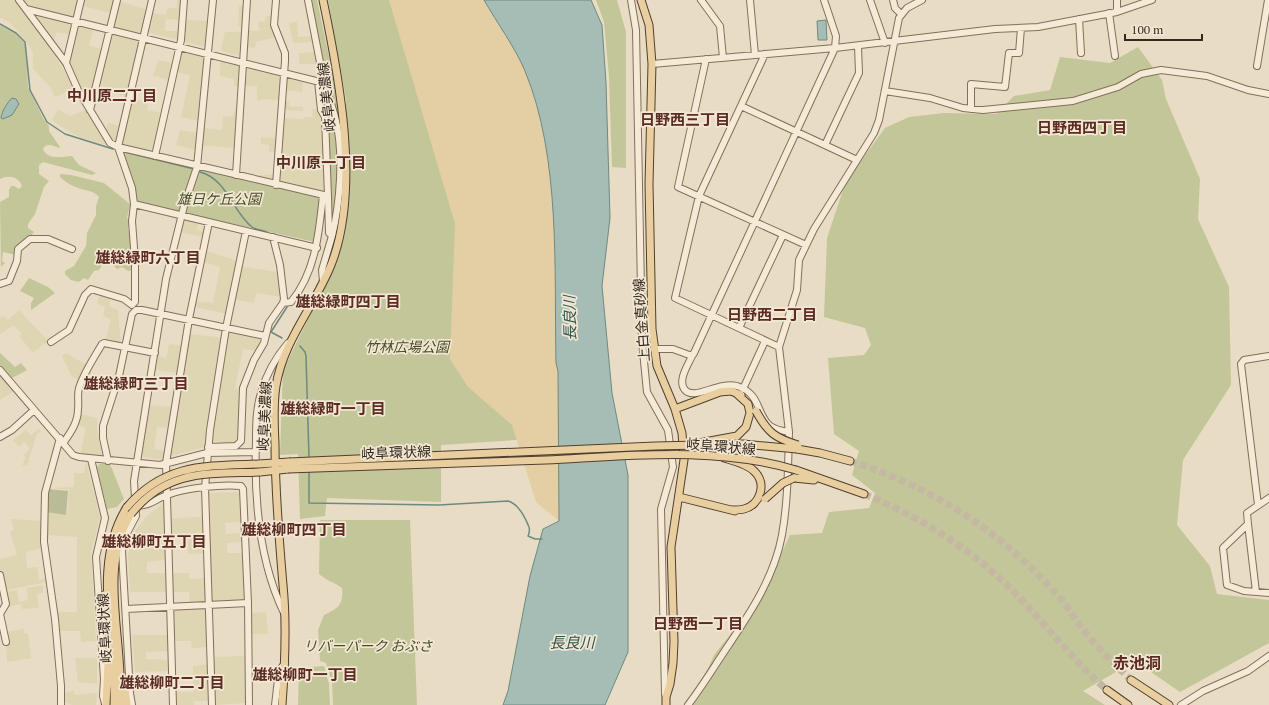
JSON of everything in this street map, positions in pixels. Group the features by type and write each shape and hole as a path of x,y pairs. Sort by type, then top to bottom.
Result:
{"main road":[{"name":"岐阜美濃線","path":"282,705 286,663 275,471 276,386 288,343 323,282 332,263 339,235 345,190 345,164 340,94 333,48 323,0"},
{"name":"上白金真砂線","path":"641,0 649,25 652,64 649,184 652,329 654,349 662,381 682,433 684,460 680,497 670,547 674,642 670,684 666,701"},
{"path":"674,409 720,392 740,391 753,412 768,431 798,447"},
{"path":"688,445 736,436 746,427 753,412"},
{"name":"岐阜環状線","path":"114,705 108,563 113,535 119,520 129,510 148,495 171,482 197,475 275,471 288,465 688,445 762,445 798,447 850,461"},
{"name":"岐阜環状線","path":"120,705 114,568 120,536 129,510 143,490 167,475 183,470 215,465 275,462 288,465 656,455 721,456 757,461 796,470 864,494"},
{"path":"721,456 749,466 756,472 760,478 762,498"},
{"path":"680,497 745,513 752,510 762,498 783,483 794,478 806,478 855,490"},
{"path":"106,705 108,671 103,579 108,563"},
{"path":"114,568 121,613 127,705"},
{"path":"1131,680 1168,705"},
{"path":"1107,690 1128,705"}],"street":[{"path":"19,0 66,63 78,90 110,143 118,148 326,196"},
{"path":"66,63 81,0"},
{"path":"90,110 117,0"},
{"path":"51,342 69,330 85,295 90,289 124,299 134,304 135,261 132,221 134,204 132,188 118,148 152,0"},
{"path":"155,156 180,47 184,0"},
{"path":"132,705 130,693 122,551 126,535 136,516 134,481 136,463 162,314 166,280 182,215 197,167 213,0"},
{"path":"236,175 247,0"},
{"path":"276,0 274,25 285,53 276,185"},
{"path":"308,0 321,82 321,110 325,117 326,196 329,233 332,236"},
{"path":"631,0 636,30 642,341 647,392 668,430 673,467 662,509 666,701"},
{"path":"701,0 720,26 723,58"},
{"path":"750,0 755,55"},
{"path":"789,432 768,424 754,398 740,391 727,385 718,386 699,394 692,394 686,391 681,380 835,48 836,36 824,0"},
{"path":"870,0 885,43"},
{"path":"893,0 895,8 901,14"},
{"path":"688,705 748,615 769,576 777,556 782,536 787,491 789,432 779,347 797,290 799,260 806,245 874,133 879,120 895,42 897,24 901,14 907,8 922,0"},
{"path":"1117,0 1117,12"},
{"path":"652,64 858,46 995,29 1021,28 1117,12 1152,0"},
{"path":"1257,66 1268,0"},
{"path":"26,9 321,82"},
{"path":"1108,13 1115,56"},
{"path":"1078,19 1081,53"},
{"path":"971,109 971,84 1005,87 1009,53 1019,53 1021,28"},
{"path":"825,145 859,73 858,46"},
{"path":"765,54 699,196 675,298 779,347"},
{"path":"706,59 678,187 806,245"},
{"path":"885,91 930,98 971,109 1073,101 1118,87 1141,74 1162,70 1207,76 1248,90 1269,94"},
{"path":"321,82 336,122 340,162 339,196 332,236 322,270 323,282"},
{"path":"741,106 857,160"},
{"path":"283,303 291,302 295,297 308,271 317,248 326,196"},
{"path":"134,204 317,248"},
{"path":"173,705 166,463 189,319 209,222"},
{"path":"212,705 205,488 208,450 226,328 246,231"},
{"path":"739,328 783,235"},
{"path":"0,370 62,440 73,455 91,459 160,465 208,450 236,446 241,441 243,388 254,360 264,343 269,323 283,303 280,264 273,237"},
{"path":"0,284 8,281 17,261 18,249 30,239 48,239 72,249"},
{"path":"108,460 103,438 103,426 119,376 132,314 136,310 189,319 265,336"},
{"path":"740,391 765,340"},
{"path":"284,613 278,600 259,526 256,452 257,411 260,394 270,369 288,343"},
{"path":"60,705 61,686 55,619 44,542 45,493 62,440 73,429 76,421 78,409 77,397 80,387 102,344 155,353"},
{"path":"654,349 673,349 692,356"},
{"path":"1258,505 1241,364 1244,360 1269,356"},
{"path":"0,437 12,430 34,410"},
{"path":"208,450 256,452"},
{"path":"91,459 105,518 96,558 104,679 103,696 106,705"},
{"path":"136,506 151,504 166,495 190,489 237,486 241,486 243,489 248,603 249,705"},
{"path":"1256,592 1247,513 1269,498"},
{"path":"1248,524 1223,548 1227,585 1244,591 1269,593"},
{"path":"0,575 2,591 6,604 0,614 6,642"},
{"path":"126,609 248,603"},
{"path":"1181,705 1204,691 1248,671 1269,656"},
{"path":"275,705 279,671 286,663"}],"shaded area":[{"path":"0,0 15,0 27,13 75,88 55,97 50,87 33,69 33,52 26,41 9,22 0,18"},
{"path":"22,0 78,0 73,25 93,30 89,45 106,51 119,1 148,10 127,96 111,93 111,88 95,84 89,106 69,64 75,36 57,32 53,42"},
{"path":"84,0 114,0 111,13 82,6"},
{"path":"177,0 182,0 180,20 166,19 165,31 184,31 185,20 208,21 205,47 147,32 153,13 165,15 168,8 177,8"},
{"path":"239,6 244,6 243,30 259,31 258,22 265,21 266,16 272,16 276,37 256,42 255,48 242,47 240,56 222,51 221,49 225,32 241,32 241,26 238,26"},
{"path":"297,22 298,37 312,36 313,42 293,43 289,23"},
{"path":"181,52 204,57 198,121 181,117 190,75 172,71 169,80 153,76 158,60 178,64"},
{"path":"315,52 317,64 299,64 299,53"},
{"path":"220,61 281,76 279,100 265,99 257,101 257,86 234,86 234,79 220,76"},
{"path":"286,78 303,82 302,92 285,90"},
{"path":"132,99 148,103 147,110 162,113 153,151 150,153 124,146 111,147 83,138 69,132 52,120 58,110 71,116 87,109 104,136 108,123 126,128"},
{"path":"285,101 289,102 289,106 303,107 303,111 285,110 285,118 304,119 304,117 313,117 312,109 318,109 323,128 324,189 320,192 252,176 279,174 281,153 269,152 269,145 261,144 261,137 282,139"},
{"path":"234,111 238,111 234,148 197,145 196,150 176,145 180,130 203,134 204,128 222,130 223,116 233,117"},
{"path":"183,219 199,222 197,230 204,232 203,237 179,232"},
{"path":"206,251 238,261 238,266 278,272 282,297 256,293 254,303 231,299 227,314 195,307 196,301 213,303 220,267 203,262"},
{"path":"100,293 111,296 109,306 118,310 121,344 105,341 111,319 103,316 105,307 97,304"},
{"path":"19,310 48,341 33,353 19,336 22,334 14,325 0,334 0,318 3,316 8,320"},
{"path":"229,331 263,338 257,351 243,349 235,388 241,390 239,439 233,443 213,441 205,447 171,456 189,334 227,338"},
{"path":"169,344 182,346 177,373 156,370 156,356 166,358"},
{"path":"66,353 88,366 81,380 72,377 62,356"},
{"path":"0,374 14,391 0,400"},
{"path":"149,405 172,407 169,428 157,427 154,449 165,451 162,460 139,456"},
{"path":"79,414 97,418 97,428 102,457 80,455 86,428 76,424"},
{"path":"39,429 41,431 36,436 27,466 22,465 26,458 24,456 30,448 24,442 19,447 13,440 26,430 31,435"},
{"path":"86,462 100,518 91,552 96,641 81,642 80,631 59,631 57,612 77,612 77,537 47,535 47,512 67,515 69,490 53,488 74,487 74,473 84,473"},
{"path":"240,492 242,522 225,523 226,534 243,533 243,542 227,543 227,553 244,553 245,600 211,602 210,553 188,554 187,535 170,536 170,519 209,516 208,493"},
{"path":"164,503 169,559 147,562 147,573 189,573 189,579 206,578 206,600 204,603 190,603 189,592 130,592 128,555 131,541 135,531 147,516"},
{"path":"11,519 43,521 43,548 26,552 27,568 37,567 39,580 47,578 47,582 6,590 0,570 0,559 17,555 10,532 14,530"},
{"path":"43,585 43,593 37,594 39,608 22,609 21,604 9,607 6,592 17,590 19,602 28,600 27,588"},
{"path":"205,608 207,610 208,647 192,648 191,641 174,641 174,609"},
{"path":"266,612 268,634 251,634 250,613"},
{"path":"24,629 24,633 28,633 31,658 7,662 6,632"},
{"path":"132,635 169,635 169,651 146,652 146,659 170,660 170,671 135,672"},
{"path":"246,656 246,703 215,705 213,657"},
{"path":"75,658 97,658 97,684 78,682"},
{"path":"208,664 210,701 194,701 194,705 176,705 176,692 193,692 193,666"},
{"path":"74,690 75,695 97,693 96,705 72,705 65,702 65,693"}],"green space":[{"path":"310,0 317,0 337,94 342,163 341,205 332,221 324,110 320,88 325,74"},
{"name":"竹林広場公園","path":"328,0 396,0 546,438 441,445 441,502 327,498 325,516 300,519 298,454 280,455 283,370 329,277 345,234 348,167 346,99"},
{"path":"596,0 617,0 626,32 626,168 612,167 609,77 604,22"},
{"path":"0,25 16,34 26,45 28,87 43,118 49,126 49,131 60,147 50,145 43,149 48,155 55,157 72,156 79,165 96,173 92,175 43,162 39,165 39,174 49,181 44,187 35,214 28,224 28,228 34,232 16,255 3,252 2,261 5,263 1,267 0,202 9,197 9,190 11,186 19,189 22,186 16,178 13,177 0,179"},
{"path":"1138,47 1162,80 1166,99 1200,179 1198,219 1229,287 1231,385 1183,460 1177,525 1210,566 1217,594 1269,600 1269,643 1180,692 1135,661 1083,691 1105,705 692,705 714,655 763,593 790,535 822,533 829,512 869,508 875,493 852,475 859,451 834,434 828,358 864,355 871,345 865,328 824,317 827,238 846,181 885,128 909,117 944,113 996,114 1014,96 1050,90 1060,57 1110,63"},
{"name":"雄日ケ丘公園","path":"122,152 320,197 315,242 138,203 132,176"},
{"path":"60,174 71,175 104,183 130,204 127,218 129,221 128,230 131,234 133,270 128,271 122,267 117,269 112,264 105,261 99,270 94,271 88,280 84,278 79,282 71,280 65,274 65,271 74,266 86,246 87,233 96,215 96,206 99,197 93,192 78,188 64,181 60,177"},
{"path":"29,278 48,287 55,293 31,310 31,303 34,298 20,291"},
{"path":"0,353 15,367 21,363 27,370 12,378 0,365"},
{"path":"99,464 110,464 124,499 117,507 107,509 97,468"},
{"path":"48,489 68,491 66,515 46,512"},
{"name":"リバーパーク おぶさ","path":"320,520 410,520 417,705 333,705 332,683 326,663 320,661 318,630 324,615 336,608 341,602 342,588 319,574"},
{"path":"324,666 329,684 330,705 298,705 299,668"}],"sand":[{"path":"389,0 484,0 521,62 537,105 545,140 553,215 555,253 556,363 558,371 559,521 536,502 512,425 468,387 450,359 455,224"}],"water":[{"name":"長良川","path":"484,0 591,0 602,25 606,83 610,218 602,286 612,393 628,475 628,652 605,705 503,705 508,691 530,576 543,529 559,521 558,371 556,363 555,253 550,177 545,140 537,105 521,62"},
{"path":"826,20 827,40 818,40 817,21"},
{"path":"12,98 16,99 19,104 12,115 3,119 1,118 2,113"}],"waterway":[{"path":"0,24 16,33 25,42 30,90 47,122 65,134 113,149"},
{"path":"121,151 194,169"},
{"path":"200,172 217,181 239,213 252,227 267,232"},
{"path":"282,338 271,332 287,307"},
{"path":"300,346 305,352 306,356 309,458"},
{"path":"309,472 309,503 439,505 508,501 515,505 523,515 529,528 528,536 535,539 542,539"}],"tunnel":[{"path":"850,461 910,484 938,498 990,532 1037,573 1062,600 1097,646 1131,680"},
{"path":"864,494 924,523 962,547 997,575 1025,603 1070,654 1107,690"}],"district":[{"name":"中川原二丁目","path":"112,95"},
{"name":"日野西三丁目","path":"685,119"},
{"name":"日野西四丁目","path":"1082,127"},
{"name":"中川原一丁目","path":"321,162"},
{"name":"雄総緑町六丁目","path":"148,257"},
{"name":"雄総緑町四丁目","path":"348,301"},
{"name":"日野西二丁目","path":"772,314"},
{"name":"雄総緑町三丁目","path":"136,383"},
{"name":"雄総緑町一丁目","path":"333,408"},
{"name":"雄総柳町四丁目","path":"294,529"},
{"name":"雄総柳町五丁目","path":"154,541"},
{"name":"日野西一丁目","path":"698,623"},
{"name":"赤池洞","path":"1137,663"},
{"name":"雄総柳町一丁目","path":"305,674"},
{"name":"雄総柳町二丁目","path":"172,682"}]}
